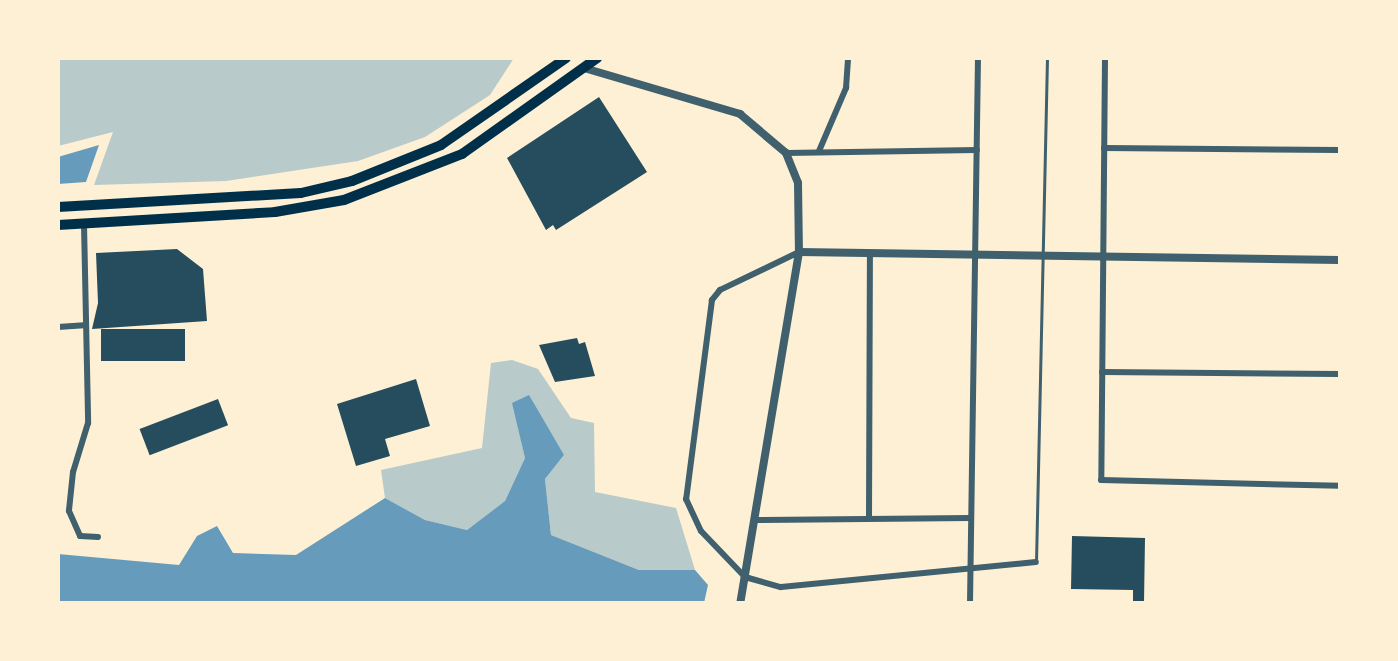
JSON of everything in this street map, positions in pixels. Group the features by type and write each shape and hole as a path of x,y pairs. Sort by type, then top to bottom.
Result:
{"main road":[{"path":"58,207 301,193 352,181 441,145 566,58"},
{"path":"58,225 275,212 369,192 462,154 597,58"}],"street":[{"path":"819,151 846,88 848,58"},
{"path":"970,603 978,58"},
{"path":"1105,58 1101,480 1340,486"},
{"path":"584,68 740,114 786,153 801,198 799,252 740,603"},
{"path":"1104,148 1340,150"},
{"path":"786,153 977,150"},
{"path":"84,224 88,423 73,472 69,511 80,536 98,537"},
{"path":"1036,562 781,587 745,577 701,531 686,499 706,322 720,290 799,252 1340,260"},
{"path":"869,518 870,254"},
{"path":"58,327 84,325"},
{"path":"1102,372 1340,374"},
{"path":"754,520 971,518"}],"lane":[{"path":"1036,562 1047,58"}],"shaded area":[{"path":"58,58 514,58 490,95 425,137 358,161 226,181 94,185 113,132 58,146"},
{"path":"512,360 538,369 571,418 594,423 595,492 676,508 695,570 639,570 551,535 545,479 564,455 513,403 525,458 505,501 467,530 425,520 385,498 381,470 482,448 491,363"}],"water":[{"path":"99,145 86,182 58,184 58,157"},
{"path":"529,395 564,455 545,479 551,535 639,570 695,570 708,585 704,603 58,603 58,554 179,565 197,536 217,526 233,553 296,555 385,498 425,520 467,530 505,501 525,458 512,403"}],"building":[{"path":"599,97 647,172 556,230 553,225 546,230 507,158"},
{"path":"177,249 203,269 207,321 92,329 98,303 96,253"},
{"path":"101,329 185,329 185,361 101,361"},
{"path":"577,338 579,344 585,342 595,376 555,382 539,345"},
{"path":"416,379 430,426 385,439 390,456 356,466 337,404"},
{"path":"218,399 228,425 150,455 140,429"},
{"path":"1072,536 1145,538 1144,603 1133,603 1133,590 1071,589"}]}
